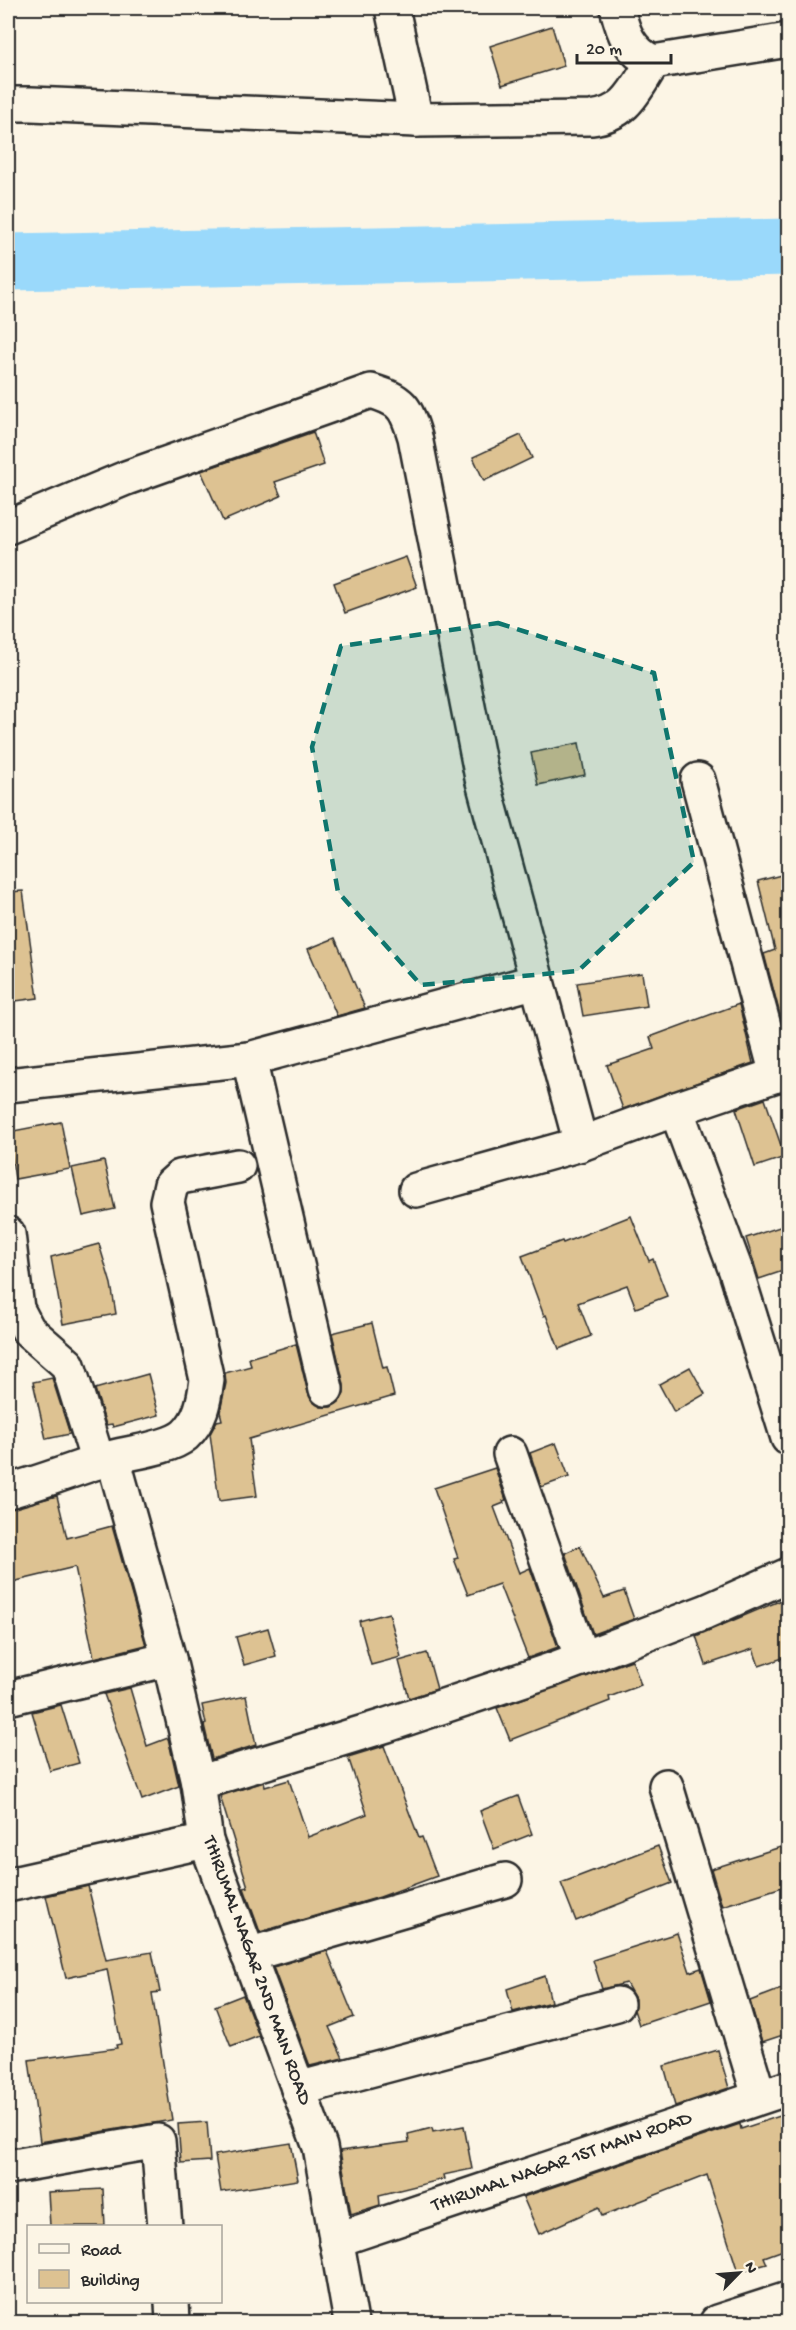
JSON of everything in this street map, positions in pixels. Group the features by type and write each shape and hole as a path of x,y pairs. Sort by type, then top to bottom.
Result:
{"street":[{"path":"392,8 416,120"},
{"path":"617,8 622,29 630,45 642,57 653,62 789,40"},
{"path":"8,105 31,104 416,120 591,118 606,116 617,111 627,102 653,62"},
{"path":"8,526 126,478 371,391 392,397 407,413 415,437 482,778 581,1144"},
{"path":"416,1190 581,1144 783,1073 698,780"},
{"path":"8,1085 249,1059 537,981"},
{"path":"249,1059 326,1389"},
{"path":"676,1109 736,1271 786,1423"},
{"path":"8,1491 105,1460 167,1444 183,1436 196,1421 204,1405 207,1380 167,1202 171,1185 180,1177 238,1166"},
{"name":"THIRUMAL NAGAR 2ND MAIN ROAD","path":"8,1234 16,1309 28,1330 68,1365 105,1460 169,1659 198,1783 206,1841 320,2147 351,2322"},
{"path":"510,1454 582,1659"},
{"path":"198,1783 387,1725 582,1659 705,1612 789,1575"},
{"path":"8,1698 169,1659"},
{"path":"666,1786 774,2092"},
{"path":"8,1885 206,1841"},
{"path":"248,1955 505,1880"},
{"path":"298,2089 617,2004"},
{"name":"THIRUMAL NAGAR 1ST MAIN ROAD","path":"336,2240 774,2092"},
{"path":"8,2168 158,2141 165,2225"},
{"path":"717,2322 789,2299"},
{"path":"172,2303 173,2322"}],"highlighted area":[{"path":"498,623 654,673 694,862 578,971 421,985 338,892 312,747 341,646"}],"building":[{"path":"552,26 564,66 502,85 490,46"},
{"path":"313,432 324,465 275,482 281,496 223,521 201,471"},
{"path":"521,435 532,458 484,481 473,457"},
{"path":"406,557 417,587 345,613 334,583"},
{"path":"579,743 585,775 538,785 531,753"},
{"path":"789,873 789,1041 787,1041 764,954 775,950 758,881"},
{"path":"23,891 38,998 8,1002 8,892"},
{"path":"335,938 365,1008 337,1016 308,949"},
{"path":"642,973 647,1006 583,1016 577,983"},
{"path":"739,1004 753,1063 623,1109 607,1065 654,1049 650,1037"},
{"path":"765,1099 785,1157 755,1167 736,1109"},
{"path":"61,1122 70,1169 15,1179 8,1132"},
{"path":"104,1161 115,1209 83,1216 72,1168"},
{"path":"631,1216 649,1261 653,1259 667,1296 636,1308 627,1285 578,1303 591,1336 559,1349 522,1256 562,1241 563,1243"},
{"path":"789,1224 789,1269 759,1279 746,1238"},
{"path":"99,1244 111,1284 116,1314 63,1324 51,1257"},
{"path":"372,1323 383,1368 387,1367 394,1396 249,1439 257,1496 219,1501 210,1434 217,1421 222,1420 220,1412 226,1383 225,1373 251,1366 249,1358 296,1344 312,1401 321,1407 331,1407 339,1402 344,1394 332,1333"},
{"path":"690,1367 705,1394 674,1412 659,1384"},
{"path":"148,1374 159,1415 113,1427 112,1424 106,1425 95,1389"},
{"path":"52,1378 70,1434 46,1439 33,1382"},
{"path":"556,1443 569,1477 541,1487 530,1453"},
{"path":"495,1468 506,1500 494,1507 519,1573 530,1568 558,1647 528,1658 499,1584 468,1595 454,1559 458,1558 434,1488"},
{"path":"57,1496 67,1538 112,1526 146,1645 94,1658 75,1567 8,1583 8,1509"},
{"path":"580,1546 604,1598 624,1591 634,1619 593,1634 565,1553"},
{"path":"789,1597 789,1656 759,1666 753,1649 706,1665 696,1636"},
{"path":"389,1613 401,1657 371,1665 359,1621"},
{"path":"268,1628 276,1656 244,1665 236,1637"},
{"path":"427,1653 437,1689 409,1698 399,1661"},
{"path":"632,1660 641,1685 609,1697 610,1701 510,1740 497,1708"},
{"path":"130,1688 147,1746 168,1738 179,1786 142,1800 104,1694"},
{"path":"246,1696 256,1745 212,1759 202,1705"},
{"path":"61,1705 79,1763 50,1771 32,1712"},
{"path":"384,1746 419,1838 422,1837 437,1876 380,1897 260,1932 244,1888 248,1887 220,1796 264,1782 265,1787 289,1780 308,1837 367,1814 348,1757"},
{"path":"518,1796 532,1834 494,1849 480,1811"},
{"path":"658,1846 672,1883 576,1921 561,1883"},
{"path":"784,1846 789,1861 789,1885 722,1906 711,1869"},
{"path":"88,1886 106,1960 152,1952 160,1992 152,1993 172,2120 40,2142 29,2060 117,2048 116,2045 121,2044 107,1969 66,1978 46,1896"},
{"path":"677,1933 690,1972 701,1968 711,2001 639,2025 634,2010 635,1999 626,1983 602,1989 593,1960"},
{"path":"327,1951 354,2017 329,2027 343,2058 310,2066 273,1967"},
{"path":"545,1976 551,2002 513,2012 507,1989"},
{"path":"789,1986 789,2033 762,2042 750,2001"},
{"path":"243,1995 259,2036 231,2047 215,2006"},
{"path":"718,2050 729,2088 675,2106 664,2066"},
{"path":"789,2113 789,2248 764,2257 767,2264 738,2272 707,2175 602,2216 599,2207 539,2234 523,2197 740,2124 741,2129"},
{"path":"207,2122 210,2161 181,2163 178,2124"},
{"path":"464,2126 472,2169 443,2175 444,2179 379,2195 380,2205 351,2214 340,2151 409,2142 408,2134 432,2128 433,2132"},
{"path":"291,2143 298,2180 221,2192 215,2155"},
{"path":"103,2189 105,2225 50,2225 48,2192"}],"waterway":[{"path":"8,262 788,247"}]}
